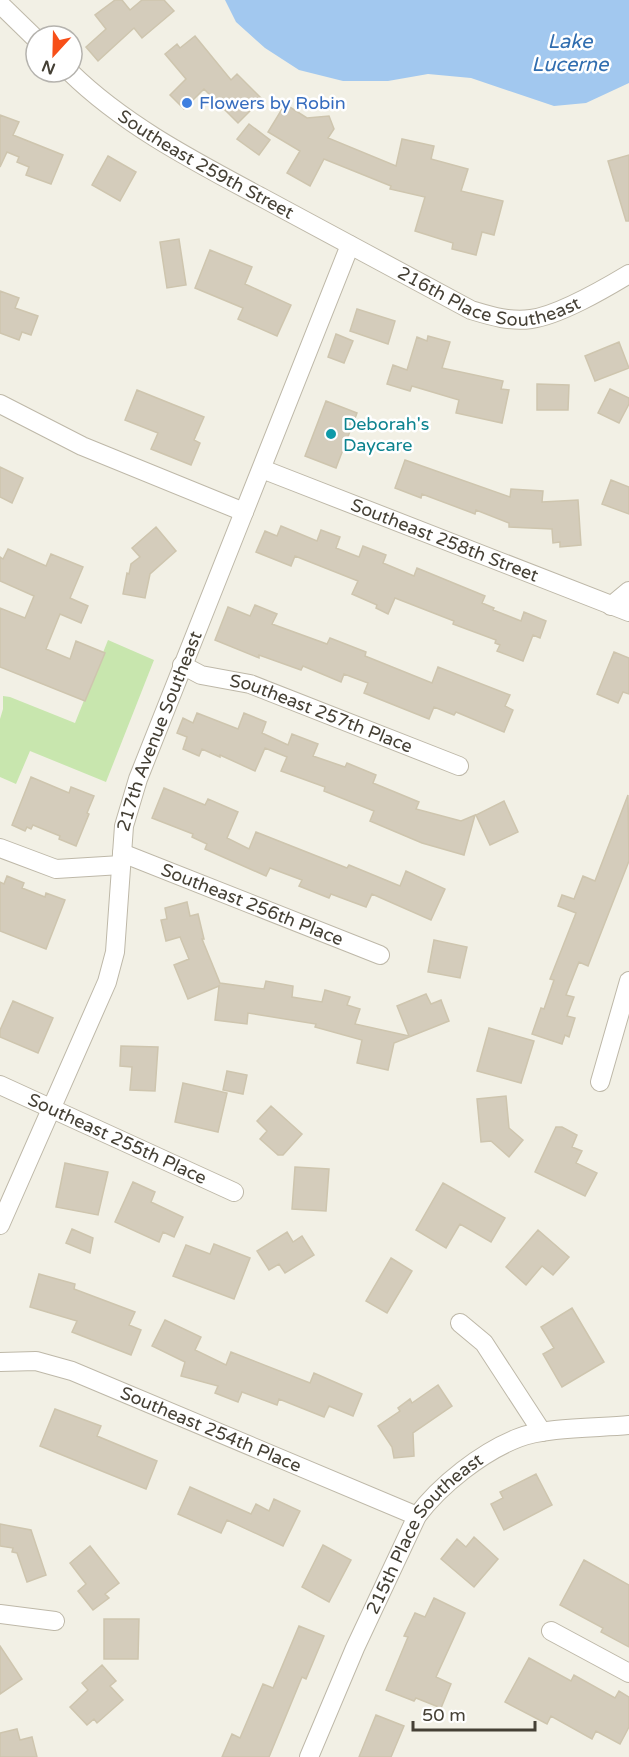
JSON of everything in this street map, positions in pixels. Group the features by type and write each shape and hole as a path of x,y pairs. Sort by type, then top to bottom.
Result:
{"street":[{"path":"0,4 24,27"},
{"name":"Southeast 259th Street","path":"84,84 104,102 150,134 204,166 350,244"},
{"name":"216th Place Southeast","path":"350,244 471,310 498,318 532,319 554,312 629,274"},
{"name":"217th Avenue Southeast","path":"0,1225 107,982 115,952 123,826 138,779 350,244"},
{"path":"0,404 82,447 244,512"},
{"name":"Southeast 258th Street","path":"262,469 629,612"},
{"path":"611,606 629,591"},
{"name":"Southeast 257th Place","path":"182,665 201,675 250,684 459,765"},
{"name":"Southeast 256th Place","path":"0,848 56,868 122,859 380,955"},
{"path":"600,1082 629,981"},
{"name":"Southeast 255th Place","path":"0,1085 234,1192"},
{"path":"460,1323 484,1343 542,1432"},
{"name":"Southeast 254th Place","path":"0,1362 36,1361 72,1371 417,1516"},
{"name":"215th Place Southeast","path":"309,1757 355,1648 417,1516 430,1498 450,1480 495,1449 519,1437 542,1432 629,1425"},
{"path":"0,1614 56,1621"},
{"path":"551,1631 629,1673"}],"green space":[{"path":"108,640 154,660 106,782 30,751 16,784 0,777 0,719 3,696 75,723"}],"water":[{"name":"Lake Lucerne","path":"225,0 629,0 629,83 586,103 554,106 471,78 428,74 388,81 343,81 299,70 265,48 236,22"}],"building":[{"path":"115,0 122,0 130,10 142,0 164,0 174,11 142,38 134,28 98,61 86,47 106,29 95,15"},
{"path":"195,36 231,80 237,74 262,99 238,123 204,89 184,109 170,95 186,79 165,54 177,44 180,48"},
{"path":"285,104 307,118 329,116 334,129 328,138 396,166 402,139 434,146 431,159 468,169 461,191 503,201 494,235 482,232 476,255 452,249 453,243 415,231 425,197 390,189 391,186 324,159 310,186 287,173 300,151 268,132"},
{"path":"0,115 19,122 13,135 63,155 51,184 26,175 29,167 17,162 19,157 7,152 0,167"},
{"path":"249,124 270,140 259,155 237,139"},
{"path":"629,155 629,221 626,221 608,161"},
{"path":"108,156 136,172 120,201 92,185"},
{"path":"179,239 186,285 167,288 160,242"},
{"path":"210,250 252,267 245,284 291,305 277,336 238,319 243,308 195,288"},
{"path":"0,291 19,298 15,308 38,316 31,335 22,332 19,340 0,333"},
{"path":"357,309 395,321 388,344 350,331"},
{"path":"336,334 353,341 344,363 328,357"},
{"path":"428,336 450,342 442,368 503,381 501,389 509,390 502,423 456,413 459,400 412,386 410,391 387,384 393,365 407,370 417,337 427,341"},
{"path":"619,342 629,368 595,381 585,356"},
{"path":"537,384 569,385 568,410 537,410"},
{"path":"610,389 629,398 629,404 619,423 598,413"},
{"path":"137,390 204,417 194,440 200,443 191,465 151,449 158,433 125,420"},
{"name":"Deborah's Daycare","path":"326,401 357,413 336,468 305,456"},
{"path":"405,460 510,497 511,489 543,491 542,502 578,500 581,545 560,547 560,542 553,543 552,529 509,527 509,523 476,510 475,514 422,494 421,498 395,488"},
{"path":"0,467 23,478 12,503 0,497"},
{"path":"611,480 629,487 629,514 602,504"},
{"path":"281,526 317,541 321,530 340,537 336,548 359,557 363,546 386,555 383,563 414,576 417,568 485,596 482,603 494,608 493,610 521,621 524,612 546,621 540,638 533,635 523,661 497,651 500,645 495,643 496,640 395,598 388,614 376,608 377,605 352,594 358,581 295,556 291,566 256,552 265,531 277,536"},
{"path":"156,527 176,551 150,574 145,598 123,594 131,564 140,557 132,548"},
{"path":"8,549 46,566 51,554 83,567 70,598 88,606 81,623 60,614 46,649 70,659 76,641 105,653 85,701 0,667 0,608 25,618 34,596 0,581 0,557 3,559"},
{"path":"255,605 277,614 272,624 327,644 330,638 366,652 365,656 432,683 438,667 510,695 505,706 513,710 504,732 456,712 454,715 434,707 429,719 364,693 368,683 344,674 341,682 303,666 301,670 259,655 259,658 215,640 228,607 250,616"},
{"path":"614,652 629,658 629,694 623,692 618,703 597,694"},
{"path":"197,713 238,729 244,713 266,722 262,733 288,745 292,734 318,744 313,756 345,767 347,763 376,775 373,783 419,802 416,809 461,821 475,815 464,855 422,843 370,821 374,811 324,791 325,787 281,771 287,757 265,748 255,771 202,749 199,756 183,749 187,737 177,733 183,718 193,723"},
{"path":"31,777 69,793 71,787 94,796 76,846 59,839 60,836 33,825 31,829 27,827 25,831 12,825"},
{"path":"164,788 205,805 208,799 238,812 227,838 249,849 256,832 400,886 406,871 445,889 431,920 372,894 366,907 331,894 329,898 299,886 302,880 270,868 266,876 205,849 207,844 192,837 193,834 152,818"},
{"path":"628,795 629,861 588,966 579,962 566,995 574,997 567,1016 575,1018 569,1037 565,1035 562,1044 532,1034 541,1008 544,1009 554,980 550,979 576,913 558,906 562,895 574,899 583,876 595,881"},
{"path":"504,801 518,832 490,845 476,815"},
{"path":"7,876 24,883 22,888 45,897 46,893 65,900 46,949 0,931 0,882 4,884"},
{"path":"187,902 190,916 198,914 204,939 202,939 220,983 264,989 266,981 293,986 292,997 322,1002 325,990 350,997 347,1005 360,1009 355,1024 409,1036 397,1006 426,994 431,1004 441,1000 449,1021 394,1043 388,1070 357,1063 362,1040 315,1027 316,1024 248,1013 247,1024 215,1020 219,986 188,999 174,965 189,959 180,937 166,941 161,920 167,919 165,908"},
{"path":"434,940 467,947 460,978 428,972"},
{"path":"13,1001 53,1018 38,1053 0,1037 0,1030"},
{"path":"489,1028 534,1041 521,1083 477,1071"},
{"path":"121,1046 158,1047 155,1091 130,1090 132,1067 120,1066"},
{"path":"227,1071 247,1075 243,1094 223,1090"},
{"path":"183,1083 227,1093 218,1132 175,1122"},
{"path":"506,1096 509,1128 523,1140 509,1157 491,1141 481,1142 477,1099"},
{"path":"271,1106 302,1134 283,1155 278,1155 260,1139 267,1131 257,1121"},
{"path":"556,1127 562,1127 577,1135 572,1147 582,1151 576,1163 597,1173 585,1196 535,1172"},
{"path":"65,1163 108,1172 98,1215 56,1207"},
{"path":"295,1167 329,1169 326,1211 292,1209"},
{"path":"133,1182 155,1192 151,1202 183,1217 174,1237 163,1232 159,1242 115,1222"},
{"path":"443,1183 505,1218 491,1242 460,1224 446,1248 416,1230"},
{"path":"72,1229 93,1238 90,1253 66,1243"},
{"path":"538,1230 569,1257 553,1275 542,1266 526,1285 506,1267"},
{"path":"287,1232 293,1242 302,1236 314,1255 285,1273 279,1264 269,1270 257,1251"},
{"path":"214,1244 250,1258 234,1299 173,1276 186,1245 210,1254"},
{"path":"391,1258 412,1271 387,1313 366,1301"},
{"path":"39,1274 75,1284 74,1289 135,1312 129,1325 141,1330 131,1355 72,1332 77,1321 30,1307"},
{"path":"572,1308 604,1362 562,1387 543,1354 554,1348 541,1327"},
{"path":"165,1320 201,1337 195,1350 226,1365 231,1352 310,1383 314,1373 362,1394 353,1416 329,1406 324,1417 279,1399 277,1405 242,1392 238,1402 215,1393 218,1386 181,1376 185,1362 152,1346"},
{"path":"438,1385 452,1406 413,1433 414,1456 394,1458 392,1447 378,1426 400,1411 398,1408 410,1399 412,1403"},
{"path":"55,1409 101,1426 97,1436 157,1461 146,1489 40,1446"},
{"path":"536,1474 552,1505 504,1530 491,1504 503,1498 500,1492"},
{"path":"190,1487 251,1514 256,1504 269,1511 274,1499 300,1511 283,1546 227,1520 221,1533 178,1514"},
{"path":"0,1524 31,1530 46,1575 27,1582 17,1553 12,1552 13,1548 0,1546"},
{"path":"474,1537 498,1559 474,1587 441,1559 457,1539 466,1547"},
{"path":"323,1545 351,1560 329,1602 302,1587"},
{"path":"90,1546 119,1583 105,1594 109,1598 93,1610 78,1591 86,1584 70,1563"},
{"path":"584,1560 629,1585 629,1647 601,1632 603,1628 560,1605"},
{"path":"434,1598 465,1613 436,1677 451,1684 441,1708 386,1690 408,1637 404,1636 415,1613 425,1617"},
{"path":"104,1619 139,1619 138,1659 104,1659"},
{"path":"299,1626 324,1636 306,1679 302,1677 269,1757 222,1757 232,1734 240,1738 263,1684 273,1688"},
{"path":"0,1646 22,1679 0,1694"},
{"path":"529,1658 571,1681 574,1675 615,1698 619,1691 629,1697 629,1727 620,1744 596,1731 592,1739 551,1716 547,1724 505,1702"},
{"path":"102,1665 116,1681 110,1686 123,1700 97,1723 94,1719 87,1725 70,1707 88,1690 82,1683"},
{"path":"376,1715 404,1726 391,1757 359,1757"},
{"path":"17,1729 20,1740 32,1737 37,1757 0,1757 0,1733"}],"place":[{"name":"Flowers by Robin","path":"187,103"},
{"name":"Deborah's Daycare","path":"331,434"}]}
